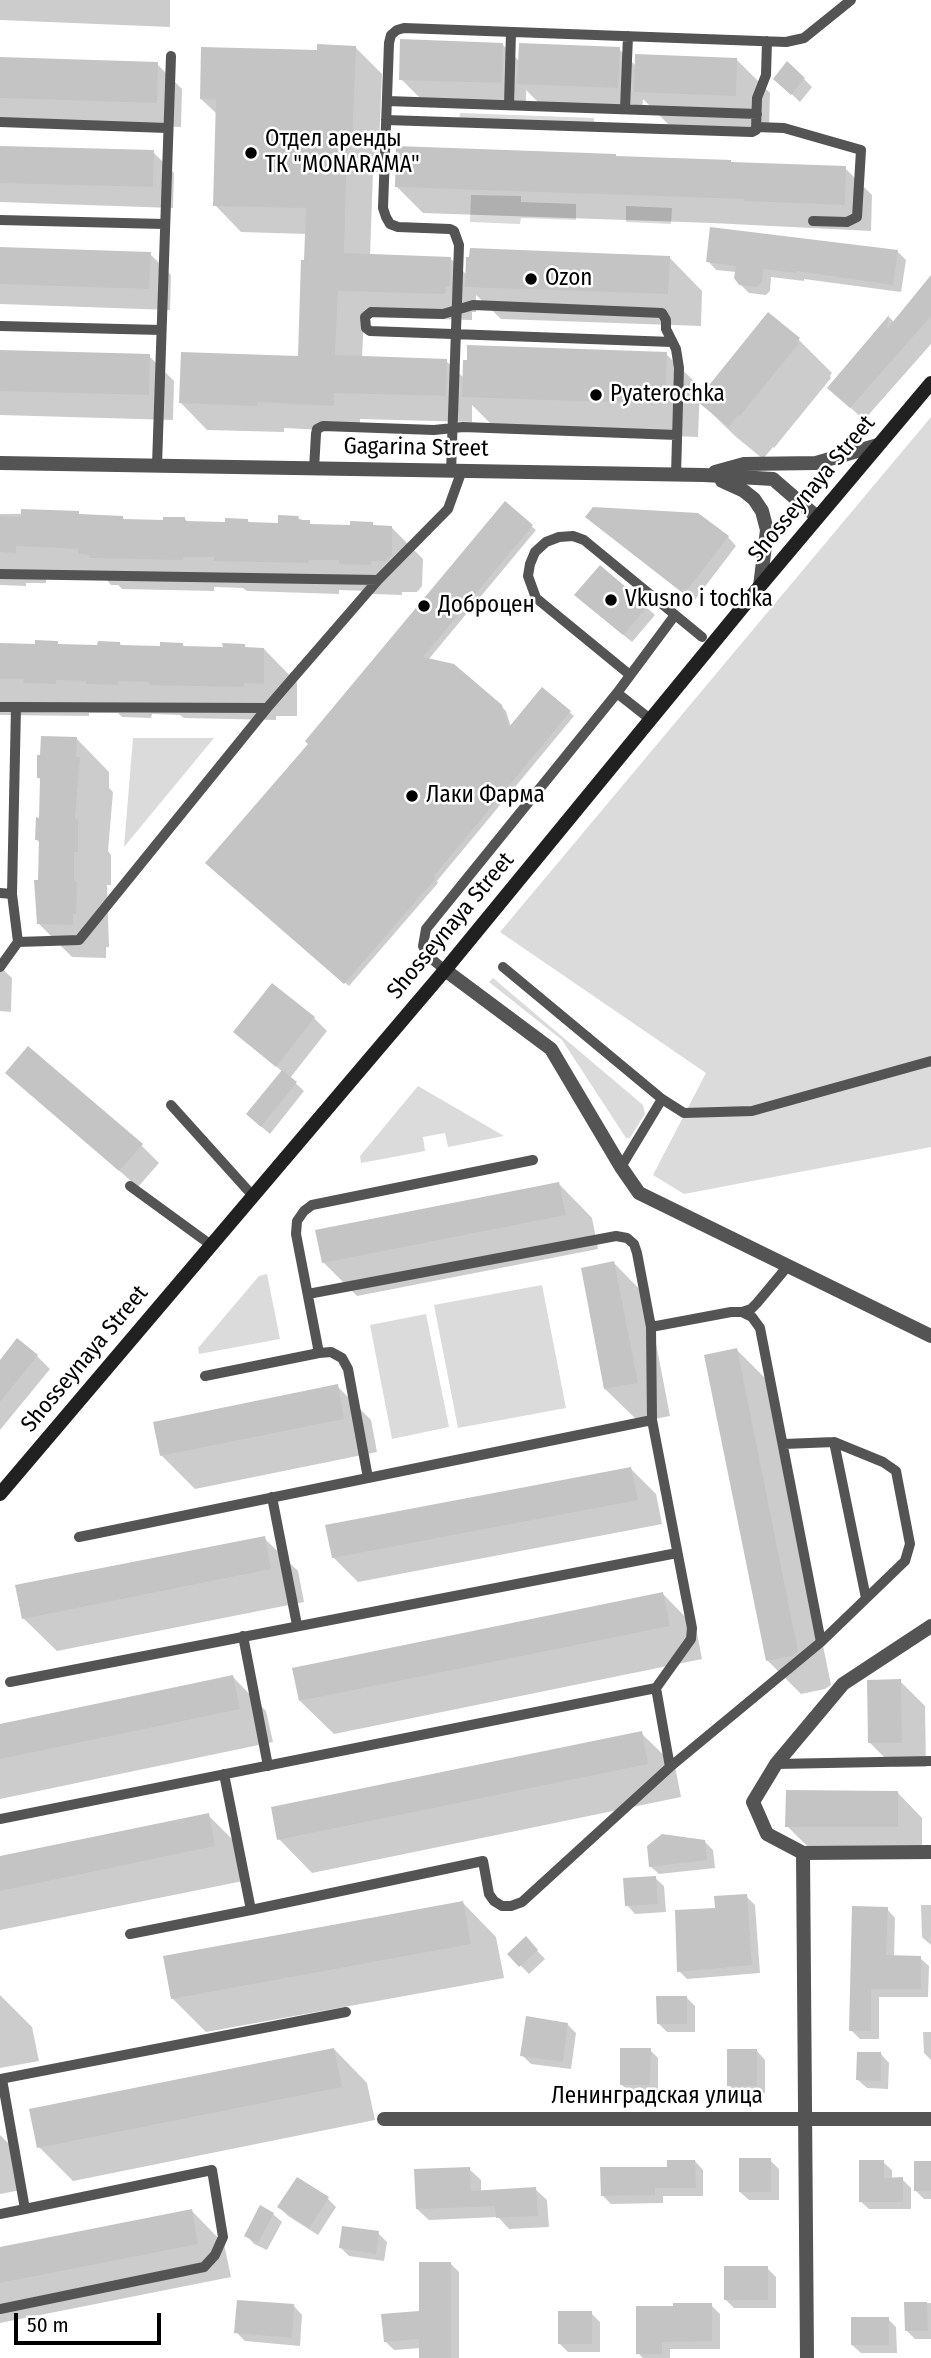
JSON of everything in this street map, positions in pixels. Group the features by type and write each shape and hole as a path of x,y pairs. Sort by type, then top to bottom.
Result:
{"main road":[{"name":"Shosseynaya Street","path":"0,1494 445,970 817,517 931,383"}],"street":[{"path":"704,475 744,464 816,463 878,445"},
{"name":"Gagarina Street","path":"0,463 704,475 773,479 817,517"},
{"path":"704,475 744,491 754,499 762,512 767,530 760,586"},
{"path":"445,970 551,1049 639,1193 931,1336"},
{"path":"931,1626 843,1684 776,1764 753,1802 766,1834 803,1853 931,1852"},
{"path":"803,1853 807,2358"},
{"name":"Ленинградская улица","path":"384,2119 931,2119"}],"lane":[{"path":"18,942 79,940 267,708 378,580 448,509 456,472 453,428 459,245 454,232 390,224 383,208 391,35 404,28 786,42 804,38 851,0"},
{"path":"509,105 511,32"},
{"path":"625,110 628,36"},
{"path":"386,120 749,133 756,131 757,98 766,75 766,41"},
{"path":"157,465 171,56"},
{"path":"387,101 757,114"},
{"path":"0,122 167,128"},
{"path":"756,127 784,128 861,150 857,217 847,222 813,221"},
{"path":"0,220 164,224"},
{"path":"672,342 370,331 366,328 365,317 371,312 443,314 473,305 659,311 664,315 666,329 676,349 680,368 676,475"},
{"path":"0,326 161,330"},
{"path":"314,469 316,434 320,426 677,435"},
{"path":"630,676 536,598 528,576 535,552 545,541 573,536 584,540 702,637"},
{"path":"0,574 378,580"},
{"path":"445,970 428,956 424,946 426,929 617,693 675,615"},
{"path":"617,693 650,719"},
{"path":"0,707 267,708"},
{"path":"0,967 18,942 6,893 16,707"},
{"path":"503,967 662,1099 684,1113 752,1111 931,1061"},
{"path":"621,1167 662,1099"},
{"path":"171,1105 253,1196"},
{"path":"318,1353 296,1234 297,1221 304,1211 312,1205 533,1160"},
{"path":"130,1186 211,1245"},
{"path":"0,1819 656,1688 691,1639 692,1628 652,1420 652,1327 634,1244 627,1238 616,1237 308,1294"},
{"path":"652,1327 751,1309 787,1267"},
{"path":"741,1312 752,1317 761,1328 821,1642"},
{"path":"205,1376 318,1353 331,1352 342,1358 348,1369 368,1478"},
{"path":"79,1537 652,1420"},
{"path":"130,1934 483,1861 489,1894 494,1901 502,1906 522,1902 670,1767 821,1642 905,1561 910,1544 895,1471 834,1441 784,1444"},
{"path":"834,1441 866,1598"},
{"path":"272,1497 296,1625"},
{"path":"10,1682 677,1553"},
{"path":"243,1636 268,1766"},
{"path":"656,1688 670,1767"},
{"path":"776,1764 931,1761"},
{"path":"224,1774 251,1910"},
{"path":"25,2209 1,2079 346,2012"},
{"path":"0,2214 212,2170 223,2237 215,2255 204,2267 0,2309"}],"shaded area":[{"path":"460,113 594,118 594,124 459,120"},
{"path":"471,195 521,196 521,202 576,204 576,220 521,218 520,224 470,222"},
{"path":"626,206 672,208 671,224 626,222"},
{"path":"931,417 931,1147 684,1194 653,1175 706,1073 500,932"},
{"path":"133,738 214,738 124,847"},
{"path":"493,978 643,1105 645,1114 630,1138 626,1138 562,1040 489,982"},
{"path":"418,1086 504,1136 448,1147 445,1133 423,1137 425,1151 361,1163 360,1156"},
{"path":"267,1274 280,1339 199,1354 198,1348 259,1276"},
{"path":"542,1285 566,1408 458,1428 434,1305"},
{"path":"426,1314 449,1427 392,1439 370,1325"}],"building":[{"path":"400,39 503,43 502,83 399,80"},
{"path":"519,43 620,47 618,88 517,84"},
{"path":"317,44 356,46 352,146 347,146 344,253 451,257 450,286 446,286 445,294 338,291 335,355 447,359 446,396 334,393 334,406 258,402 257,406 179,403 181,352 298,356 301,260 304,260 306,208 213,206 216,100 200,99 201,47 317,50"},
{"path":"635,54 737,58 736,96 634,92"},
{"path":"0,57 158,62 157,103 0,98"},
{"path":"787,61 805,78 791,95 773,79"},
{"path":"0,146 154,150 153,187 0,183"},
{"path":"396,146 846,166 845,205 395,187"},
{"path":"710,227 898,250 893,285 763,269 762,282 757,287 739,285 734,278 736,266 706,262"},
{"path":"0,247 151,252 149,289 0,284"},
{"path":"470,248 670,256 668,294 465,287 466,257 469,257"},
{"path":"931,275 931,316 850,408 827,388 889,315 887,329"},
{"path":"768,312 800,338 797,342 799,343 729,427 699,403 708,391 706,389"},
{"path":"467,345 667,352 665,404 462,397 463,360 467,360"},
{"path":"0,350 150,354 149,395 0,391"},
{"path":"505,501 533,525 423,657 454,664 502,705 509,727 542,687 571,711 434,876 436,878 344,984 205,863 308,744 305,741"},
{"path":"593,507 698,513 729,536 684,594 585,517"},
{"path":"21,509 79,511 79,514 123,516 123,519 163,520 163,517 185,517 185,521 225,522 225,518 278,523 278,515 299,516 298,520 310,520 310,524 350,525 350,521 373,522 373,525 392,526 392,555 385,561 371,561 371,565 339,564 339,560 309,560 308,563 214,561 214,557 184,557 183,560 89,558 89,555 78,554 78,549 16,546 16,553 0,552 0,516 21,517"},
{"name":"Vkusno i tochka","path":"600,565 648,606 623,635 574,595"},
{"path":"35,640 58,641 58,644 97,645 98,641 120,642 120,645 160,646 160,642 183,643 183,646 223,647 222,643 245,644 245,647 264,648 264,684 244,683 244,687 195,686 119,681 118,685 56,680 56,684 23,683 24,679 0,679 0,643 35,644"},
{"path":"41,736 77,737 76,757 80,757 75,819 78,819 78,852 74,852 74,881 77,882 73,925 37,924 34,880 38,880 39,840 35,840 36,817 39,818 40,778 37,778 37,755 40,755"},
{"path":"272,983 315,1017 276,1067 233,1032"},
{"path":"28,1046 143,1144 119,1171 5,1073"},
{"path":"282,1070 297,1082 261,1127 246,1114"},
{"path":"559,1182 566,1215 322,1263 315,1230"},
{"path":"614,1261 638,1383 604,1389 581,1268"},
{"path":"17,1338 38,1355 0,1402 0,1360"},
{"path":"737,1348 798,1651 792,1656 766,1661 704,1355"},
{"path":"338,1384 344,1419 160,1456 153,1422"},
{"path":"631,1467 638,1500 332,1558 325,1525"},
{"path":"265,1536 271,1569 22,1619 15,1585"},
{"path":"663,1592 670,1626 299,1701 292,1668"},
{"path":"233,1675 240,1709 0,1759 0,1724"},
{"path":"901,1679 902,1743 868,1743 867,1680"},
{"path":"642,1731 648,1764 277,1840 271,1807"},
{"path":"786,1790 898,1791 898,1827 785,1827"},
{"path":"209,1813 215,1846 0,1891 0,1856"},
{"path":"662,1834 705,1840 707,1860 649,1867 647,1846"},
{"path":"656,1876 658,1904 625,1906 623,1878"},
{"path":"747,1894 752,1965 677,1972 675,1910 715,1908 714,1896"},
{"path":"463,1901 471,1944 171,1999 163,1956"},
{"path":"852,1906 888,1907 886,1955 921,1956 921,1989 871,1989 871,2031 849,2031"},
{"path":"526,1936 538,1950 519,1967 507,1954"},
{"path":"656,1996 687,1996 687,2024 657,2024"},
{"path":"526,2016 568,2023 563,2062 520,2056"},
{"path":"334,2048 342,2087 37,2148 29,2109"},
{"path":"620,2048 651,2048 650,2085 620,2085"},
{"path":"727,2049 757,2049 757,2086 727,2086"},
{"path":"857,2052 881,2052 881,2081 856,2080"},
{"path":"739,2158 771,2158 771,2192 739,2192"},
{"path":"667,2160 695,2160 696,2188 655,2188 655,2195 601,2196 600,2167 667,2167"},
{"path":"859,2160 884,2160 884,2178 903,2177 903,2202 859,2202"},
{"path":"914,2161 931,2161 931,2191 914,2191"},
{"path":"470,2167 471,2191 536,2187 538,2216 496,2218 495,2206 416,2209 414,2169"},
{"path":"297,2177 329,2197 309,2228 277,2207"},
{"path":"260,2205 274,2213 258,2243 244,2236"},
{"path":"192,2209 198,2244 0,2283 0,2247"},
{"path":"342,2226 379,2231 376,2254 339,2248"},
{"path":"419,2262 451,2262 451,2358 419,2358 419,2339 384,2342 381,2314 419,2311"},
{"path":"724,2266 768,2266 768,2300 724,2300"},
{"path":"237,2300 294,2304 292,2338 234,2333"},
{"path":"904,2302 927,2302 928,2331 905,2331"},
{"path":"673,2303 712,2303 712,2341 662,2342 662,2354 636,2354 636,2306 673,2306"},
{"path":"558,2311 592,2311 592,2344 558,2344"},
{"path":"851,2317 889,2317 889,2345 851,2345"}],"place":[{"name":"Отдел аренды ТК \"MONARAMA\"","path":"251,153"},
{"name":"Ozon","path":"531,279"},
{"name":"Pyaterochka","path":"596,395"},
{"name":"Vkusno i tochka","path":"611,600"},
{"name":"Доброцен","path":"424,606"},
{"name":"Лаки Фарма","path":"412,796"}]}
